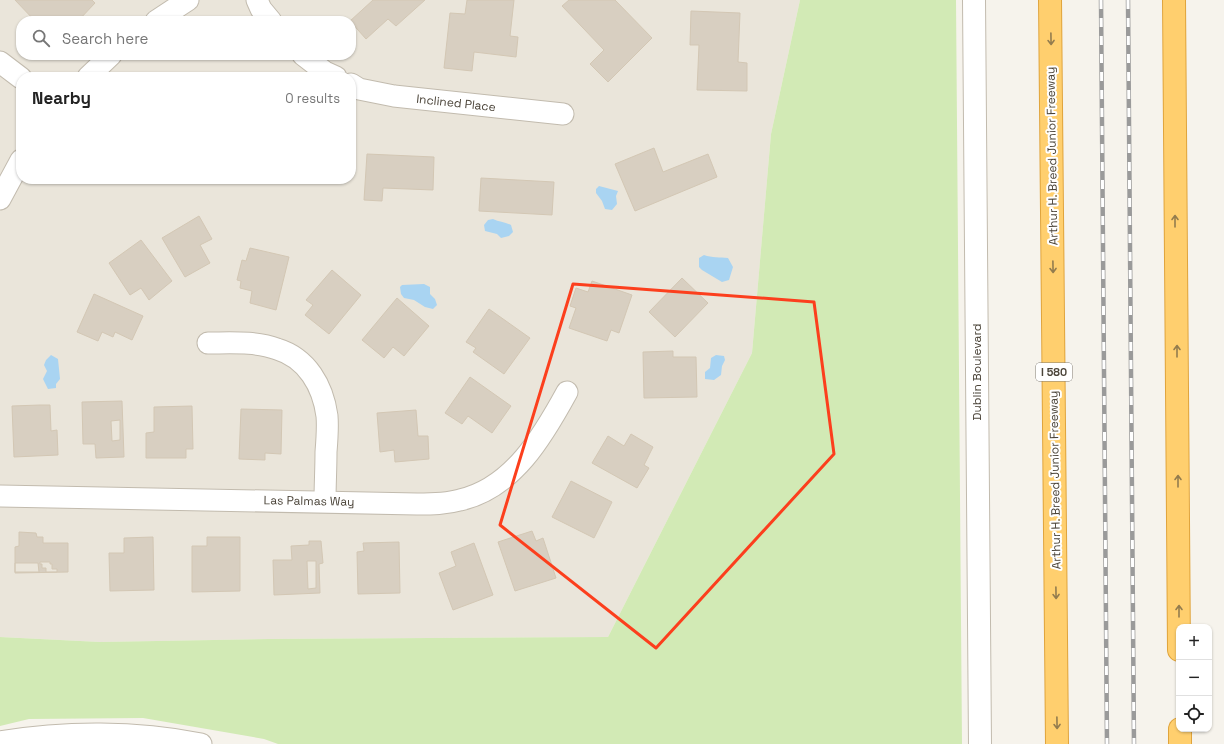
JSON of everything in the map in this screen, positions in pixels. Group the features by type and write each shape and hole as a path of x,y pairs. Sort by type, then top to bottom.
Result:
{"highway":[{"name":"Arthur H. Breed Junior Freeway","path":"1050,0 1057,744"},
{"path":"1174,0 1179,624"},
{"path":"1180,732 1180,744"}],"street":[{"path":"164,16 188,0"},
{"path":"257,0 266,16"},
{"name":"Dublin Boulevard","path":"974,0 980,744"},
{"path":"93,72 106,60"},
{"path":"309,60 325,72"},
{"path":"0,62 16,74"},
{"name":"Inclined Place","path":"356,87 394,96 563,114"},
{"path":"0,199 16,167"},
{"path":"208,343 246,344 277,348 297,359 312,374 322,395 327,418 325,501"},
{"name":"Las Palmas Way","path":"0,496 431,504 461,500 490,488 515,468 536,441 567,392"},
{"path":"0,742 40,737 90,734 155,737 201,744"}],"highlighted area":[{"path":"573,284 814,302 834,454 656,648 500,525"}],"shaded area":[{"path":"0,0 800,0 771,134 752,353 608,637 269,639 100,642 0,637"}],"green space":[{"path":"800,0 956,0 962,744 278,744 264,739 143,718 29,719 0,726 0,637 100,642 269,639 608,637 752,353 771,134"}],"water":[{"path":"599,186 618,191 616,196 617,204 612,210 605,209 602,201 596,193 596,189"},
{"path":"493,219 511,225 513,232 509,236 501,238 497,234 485,231 484,225 488,220"},
{"path":"704,255 728,258 733,267 729,280 722,282 699,267 699,258"},
{"path":"424,284 430,287 430,294 435,299 437,305 433,309 425,307 414,300 404,298 401,294 400,287 402,285"},
{"path":"51,355 58,359 60,379 56,384 56,388 48,389 43,379 47,371 44,365 46,360"},
{"path":"716,355 724,356 725,360 722,366 721,375 714,380 705,379 705,372 710,368 711,358"}],"building":[{"path":"15,0 92,0 95,3 83,16 30,16"},
{"path":"373,0 425,0 396,26 388,19 366,39 356,28 355,16"},
{"path":"467,0 514,0 510,36 518,37 516,57 474,52 472,71 444,68 450,13 465,14"},
{"path":"569,0 615,0 652,38 608,82 590,64 604,50 562,6"},
{"path":"691,11 740,13 738,62 747,63 747,91 697,90 699,45 690,45"},
{"path":"654,148 663,172 708,154 717,177 635,211 615,164"},
{"path":"367,154 434,157 433,190 383,188 382,201 364,200"},
{"path":"481,178 554,182 552,215 479,211"},
{"path":"199,216 212,239 200,245 210,263 185,277 162,238"},
{"path":"141,240 172,281 149,300 141,288 130,295 109,263"},
{"path":"250,248 289,257 276,310 250,303 252,291 240,288 241,281 237,280 242,260 246,261"},
{"path":"332,270 361,295 329,334 305,315 313,305 306,300"},
{"path":"682,278 708,303 675,337 649,312"},
{"path":"592,281 632,295 619,333 611,330 607,341 569,328 576,308 570,306 576,288 588,292"},
{"path":"94,294 143,316 132,340 115,332 113,337 102,332 98,341 77,332"},
{"path":"397,298 429,326 404,356 393,347 384,358 362,340"},
{"path":"489,309 530,338 504,374 473,352 476,348 466,342"},
{"path":"673,351 673,357 696,357 697,397 644,398 643,352"},
{"path":"470,377 511,406 492,433 468,416 462,424 445,413"},
{"path":"122,401 124,457 96,458 95,444 83,444 82,402","holes":["120,420 120,440 112,441 111,421"]},
{"path":"50,405 51,431 57,430 58,455 14,457 12,406"},
{"path":"192,406 193,449 186,449 186,458 146,458 146,433 154,432 154,407"},
{"path":"241,409 282,410 281,454 265,453 265,460 239,459"},
{"path":"416,410 418,436 428,436 429,459 395,462 394,450 380,452 377,413"},
{"path":"631,434 653,447 644,465 649,468 637,488 592,463 608,436 624,446"},
{"path":"571,481 612,502 594,538 552,517"},
{"path":"532,531 536,541 543,538 556,578 515,591 498,542"},
{"path":"19,532 36,533 37,537 43,537 43,543 68,543 68,572 15,573 39,572 38,563 15,563 15,547 19,546","holes":["40,562 50,562 50,564 52,564 52,569 57,569 57,572 46,572 46,568 42,568 42,564 40,564"]},
{"path":"153,537 154,590 110,591 109,553 124,553 124,538"},
{"path":"207,537 240,537 240,591 192,592 192,546 207,546"},
{"path":"309,541 321,541 323,563 319,564 320,593 274,595 273,560 292,560 291,546 309,545","holes":["307,561 316,561 316,588 308,589"]},
{"path":"399,542 400,593 358,594 357,552 364,551 363,543"},
{"path":"474,543 493,595 453,610 439,573 456,566 451,552"}],"railway":[{"path":"1101,0 1107,744"},
{"path":"1128,0 1134,744"}]}
